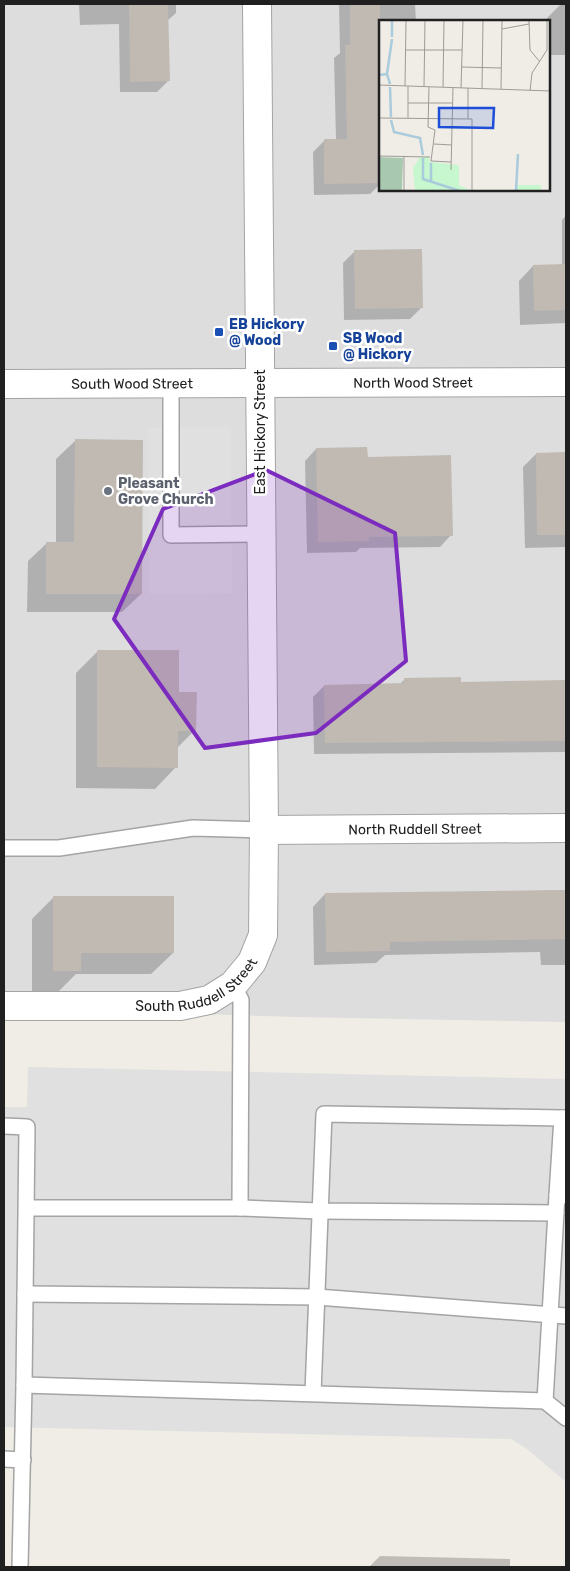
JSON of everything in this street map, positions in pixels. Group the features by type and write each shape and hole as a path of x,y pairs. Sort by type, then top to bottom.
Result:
{"street":[{"name":"East Hickory Street","path":"257,4 264,830"},
{"name":"North Wood Street","path":"260,384 566,382"},
{"name":"South Wood Street","path":"4,384 260,384"},
{"name":"North Ruddell Street","path":"264,830 566,828"},
{"name":"South Ruddell Street","path":"4,1006 180,1006 208,1000 233,985 252,962 263,935 264,830"}],"lane":[{"path":"171,384 171,535 261,534"},
{"path":"4,848 59,848 194,828 264,830"},
{"path":"233,985 241,1000 240,1208"},
{"path":"313,1394 324,1114 564,1118 562,1195 556,1213 545,1401"},
{"path":"4,1126 28,1127 20,1567"},
{"path":"27,1208 240,1208 320,1211 556,1213"},
{"path":"26,1294 316,1297 566,1316"},
{"path":"24,1385 545,1401 566,1418"},
{"path":"4,1459 23,1460"}],"highlighted area":[{"path":"266,470 395,533 406,661 316,733 205,748 114,619 163,509"}],"shaded area":[{"path":"4,4 566,4 566,1022 296,1017 4,1008"},
{"path":"231,427 232,593 149,594 148,428"},
{"path":"28,1067 566,1079 566,1482 527,1449 511,1439 4,1427 4,1107 27,1107"}],"building":[{"path":"129,4 168,4 170,81 130,82"},
{"path":"350,4 380,4 379,183 324,184 324,139 347,139 345,45 350,45"},
{"path":"422,249 423,308 355,309 354,250"},
{"path":"566,264 566,310 534,311 533,265"},
{"name":"Pleasant Grove Church","path":"75,439 143,440 142,594 46,594 46,542 74,542"},
{"path":"367,447 368,457 451,455 453,536 369,537 369,541 318,542 316,448"},
{"path":"566,452 566,535 537,535 536,453"},
{"path":"97,650 179,650 179,692 197,692 196,731 178,731 178,768 97,767"},
{"path":"461,677 461,682 566,680 566,741 325,743 324,685 404,683 404,678"},
{"path":"566,890 566,939 390,942 390,951 326,952 325,893"},
{"path":"53,896 174,896 174,953 81,953 81,971 53,971"}],"place":[{"name":"EB Hickory @ Wood","path":"219,332"},
{"name":"SB Wood @ Hickory","path":"333,346"},
{"name":"Pleasant Grove Church","path":"108,491"}]}
